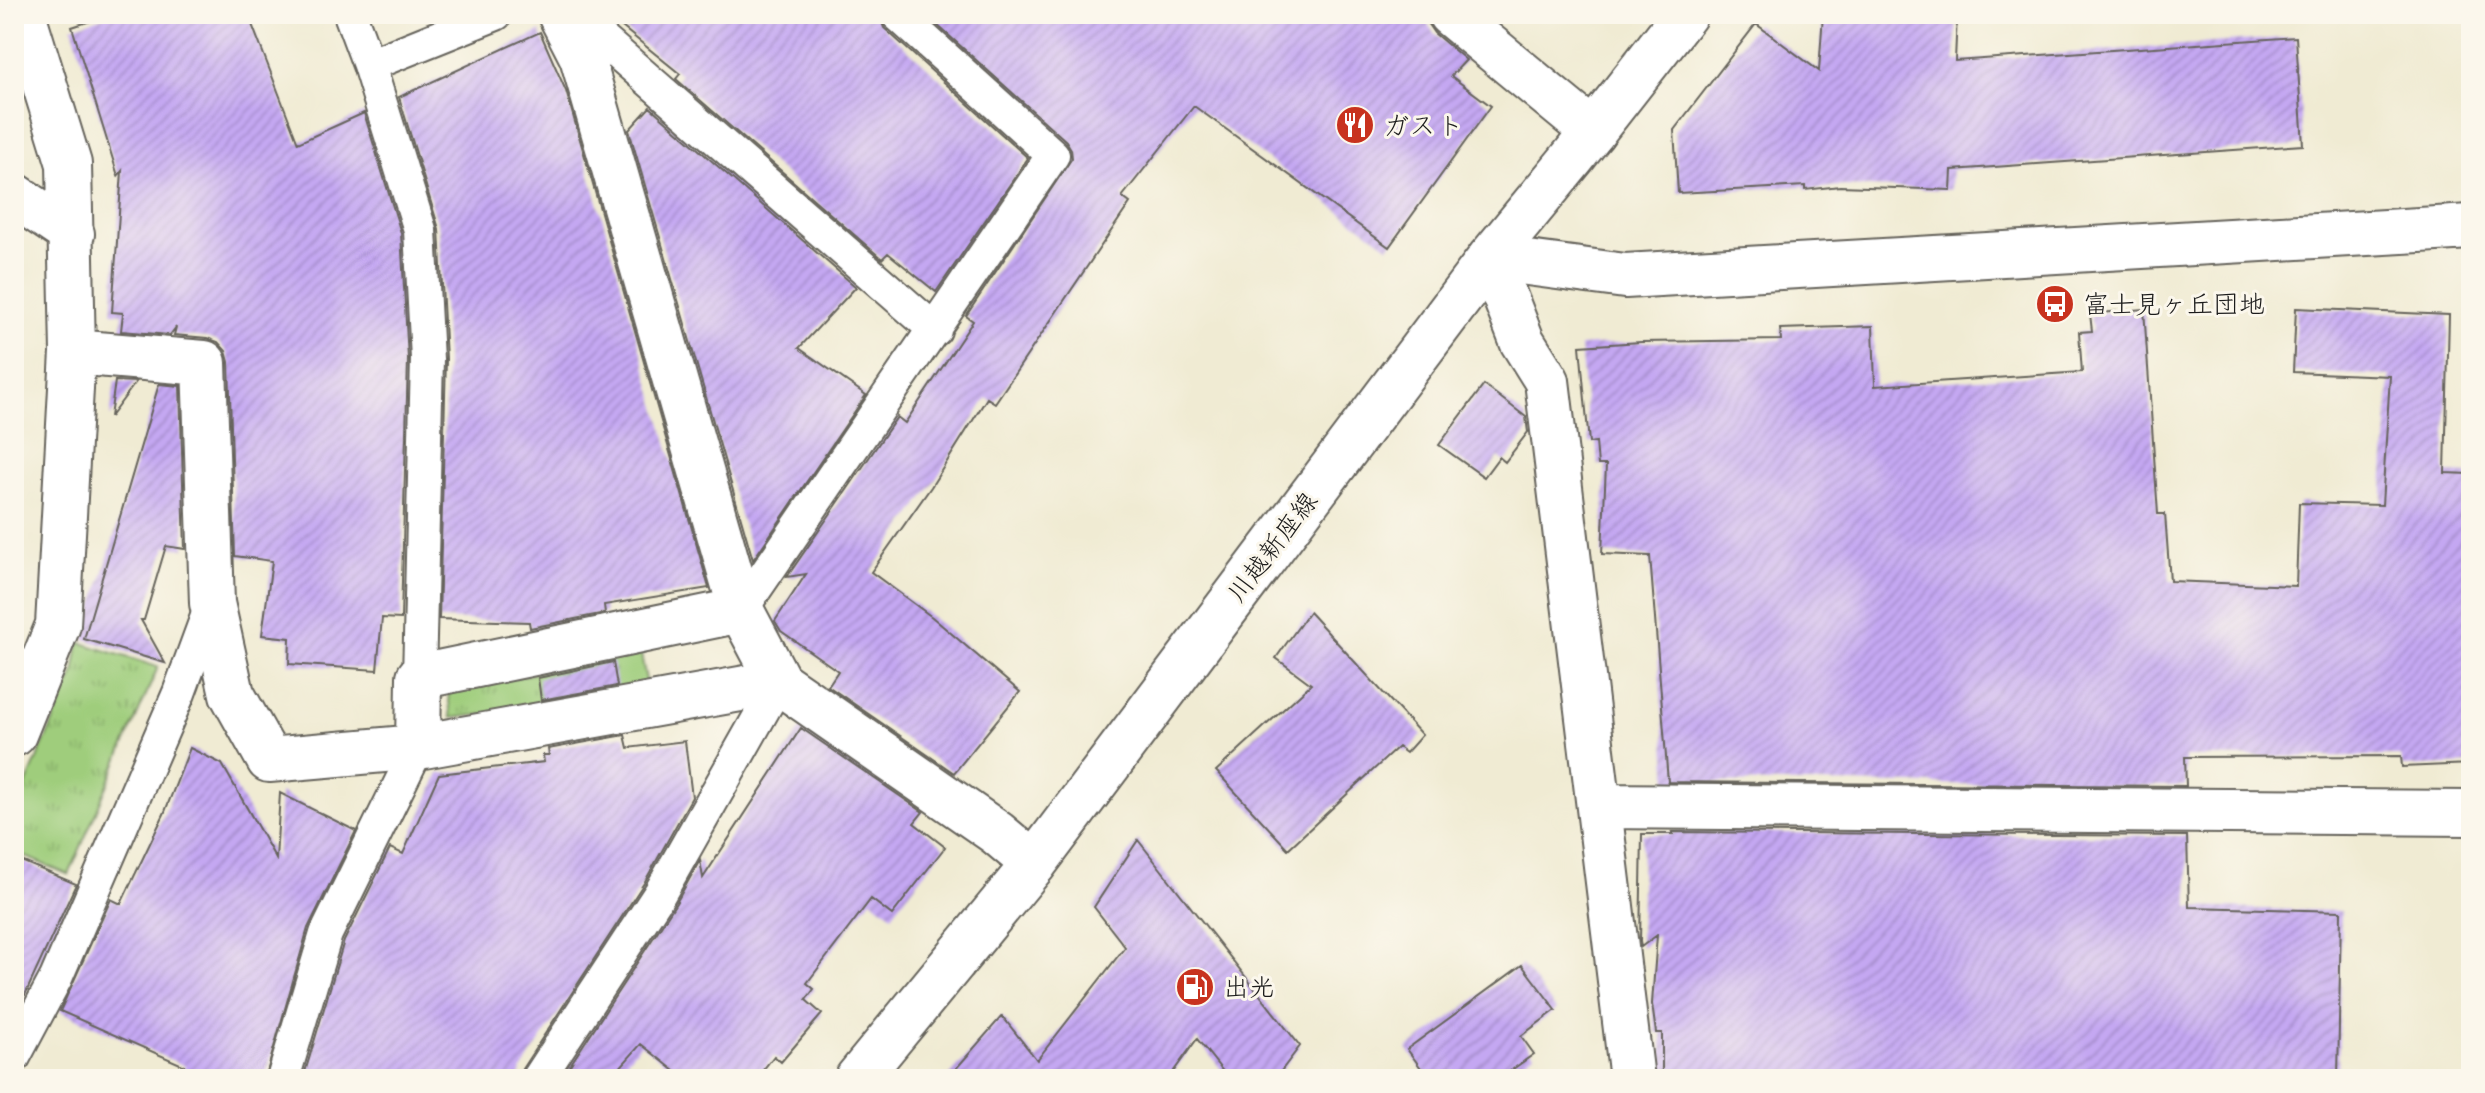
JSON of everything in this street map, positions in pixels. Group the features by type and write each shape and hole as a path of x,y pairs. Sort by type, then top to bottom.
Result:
{"street":[{"path":"14,734 58,625 73,352 69,164 23,14"},
{"path":"560,14 582,57 741,610 779,682 997,833 1034,864"},
{"path":"1450,14 1593,132"},
{"name":"川越新座線","path":"857,1079 1034,864 1490,258 1685,14"},
{"path":"14,195 72,234"},
{"path":"1632,1079 1547,381 1522,341 1490,258 1625,276 2471,227"},
{"path":"73,352 204,363 212,603 232,694 269,760 418,747 779,682"},
{"path":"418,747 419,677 741,610"},
{"path":"1599,806 2471,813"}],"lane":[{"path":"350,14 420,230 427,359 419,677"},
{"path":"369,65 496,14"},
{"path":"573,14 935,330"},
{"path":"741,610 1053,155 897,14"},
{"path":"14,1057 56,978 179,693 212,603"},
{"path":"538,1079 660,893 779,682"},
{"path":"283,1079 326,934 418,747"}],"green space":[{"path":"79,642 158,667 69,875 14,852 14,812 74,674"},
{"path":"640,649 649,696 451,718 448,693"}],"building":[{"path":"112,14 248,14 298,143 364,113 401,233 408,359 401,619 382,618 377,670 289,664 290,638 262,635 272,561 235,556 229,362 226,351 218,342 207,338 174,335 176,327 170,335 121,331 123,313 112,312 122,171 118,176 72,27"},
{"path":"606,14 879,14 884,28 1028,158 936,292 888,253 882,259 676,79 680,74"},
{"path":"925,14 1426,14 1427,23 1434,33 1466,60 1451,76 1491,106 1389,247 1194,106 1122,197 1130,203 995,403 987,398 931,487 871,572 932,617 1020,692 954,773 828,686 838,671 781,631 775,621 806,574 787,577 897,417 905,423 973,321 966,316 1072,158 1066,141"},
{"path":"1823,14 1957,14 1955,61 2296,37 2303,145 1952,170 1951,190 1840,186 1805,190 1805,186 1678,193 1674,130 1756,24 1819,71"},
{"path":"540,32 566,91 709,588 604,605 605,613 530,628 529,622 439,619 446,359 439,229 399,97"},
{"path":"650,107 856,287 799,348 866,395 753,560 629,130"},
{"path":"2296,308 2449,315 2445,473 2471,474 2471,764 2402,767 2401,756 2185,757 2186,786 1668,782 1650,556 1602,554 1606,465 1598,465 1596,442 1589,443 1580,346 1781,340 1780,329 1873,326 1875,386 2082,372 2079,332 2092,331 2090,314 2144,309 2158,514 2165,514 2170,581 2296,586 2299,503 2382,505 2390,376 2293,372"},
{"path":"115,381 136,382 110,417"},
{"path":"159,384 180,386 185,549 166,546 144,620 141,620 165,663 84,639"},
{"path":"1484,385 1526,417 1528,432 1505,462 1499,457 1484,477 1439,445"},
{"path":"1309,612 1422,735 1406,753 1398,747 1288,849 1216,771 1311,684 1276,658"},
{"path":"613,662 617,686 541,700 538,678"},
{"path":"801,728 923,812 914,823 945,847 892,915 871,899 807,983 814,989 806,1000 822,1014 781,1062 774,1056 756,1079 685,1079 641,1044 610,1079 561,1079 676,903 700,860 703,878"},
{"path":"625,735 628,748 685,741 692,797 644,883 522,1069 519,1079 303,1079 344,941 390,848 403,854 439,774 544,762 543,755 549,755 548,749"},
{"path":"190,748 222,764 276,859 280,793 356,831 308,928 265,1079 181,1079 185,1066 60,1011 111,899 121,904 164,814"},
{"path":"1642,834 2187,836 2189,907 2341,911 2338,1079 1662,1079 1662,1033 1656,1033 1652,1004 1657,935 1641,947 1640,942"},
{"path":"1138,840 1300,1046 1275,1079 1229,1079 1197,1039 1168,1079 947,1079 1002,1016 1037,1060 1125,947 1094,907"},
{"path":"14,858 76,884 25,995 14,990"},
{"path":"1522,965 1556,1010 1521,1036 1534,1054 1499,1079 1429,1079 1407,1049"}],"place":[{"name":"ガスト","path":"1355,125"},
{"name":"富士見ヶ丘団地","path":"2055,304"},
{"name":"出光","path":"1195,987"}]}
